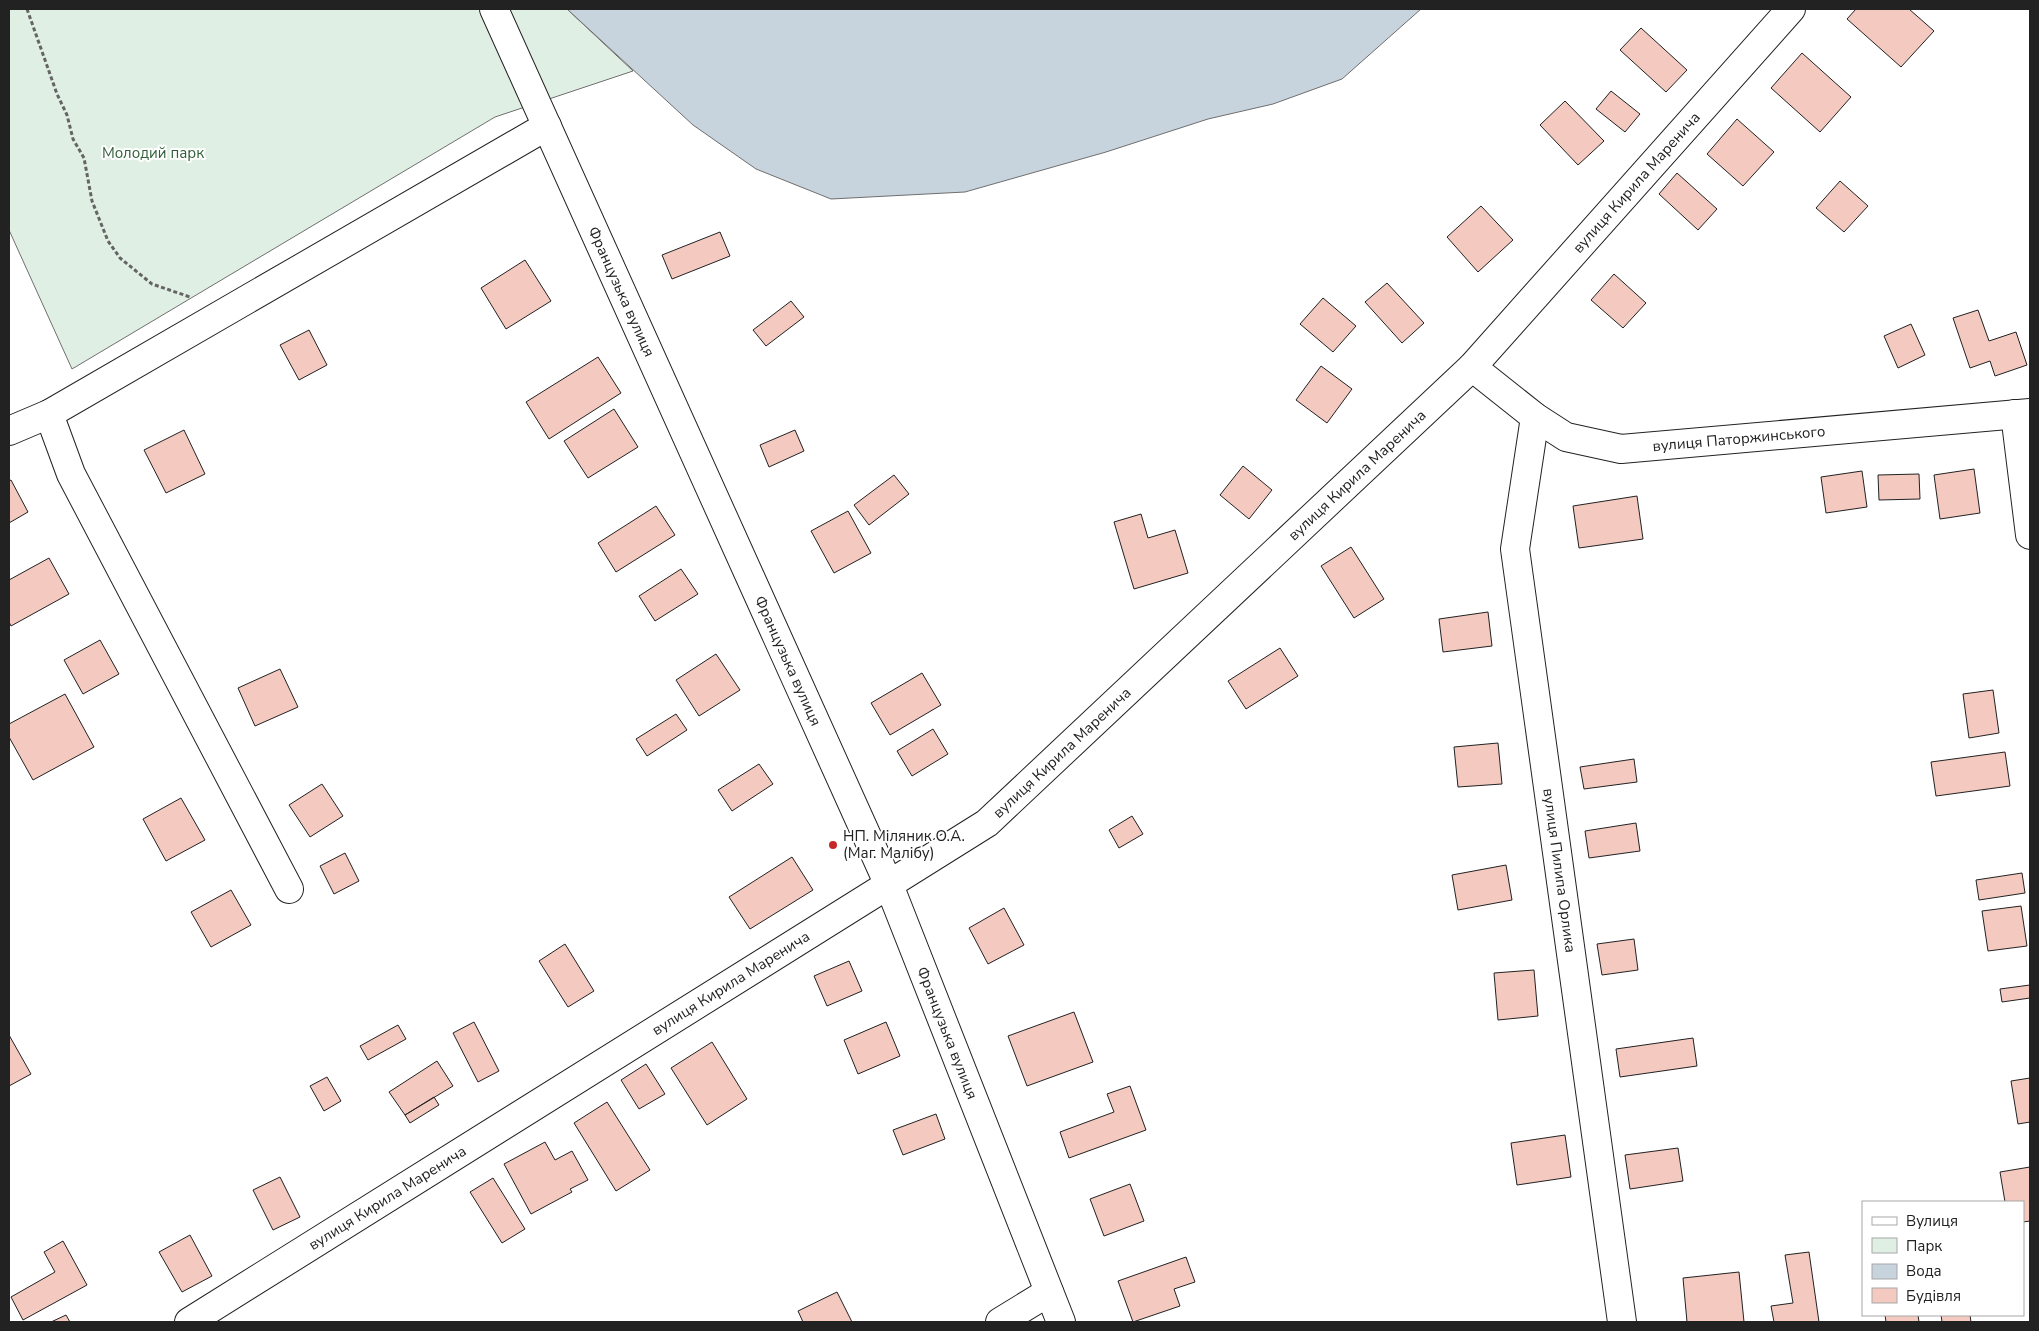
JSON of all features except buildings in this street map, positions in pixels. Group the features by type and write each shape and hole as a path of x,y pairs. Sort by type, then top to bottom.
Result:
{"street":[{"name":"Французька вулиця","path":"494,9 889,885 1061,1322"},
{"name":"вулиця Кирила Маренича","path":"189,1322 987,823 1472,367 1791,9"},
{"path":"9,431 49,414 547,126"},
{"name":"вулиця Паторжинського","path":"1472,367 1534,417 1566,437 1621,449 2023,414"},
{"path":"49,414 71,474 289,889"},
{"path":"2023,414 2030,534"},
{"name":"вулиця Пилипа Орлика","path":"1534,417 1515,549 1622,1322"},
{"path":"1000,1322 1049,1292"}],"path":[{"path":"27,9 57,94 67,115 73,139 84,158 92,201 108,241 120,258 152,284 191,297 198,297"}],"green space":[{"name":"Молодий парк","path":"9,9 567,9 633,71 495,117 72,369 9,230"}],"water":[{"path":"567,9 1421,9 1342,79 1273,104 1208,119 1106,152 965,192 831,199 756,169 693,125"}],"place":[{"name":"НП. Міляник О.А. (Маг. Малібу)","path":"833,845"}]}
